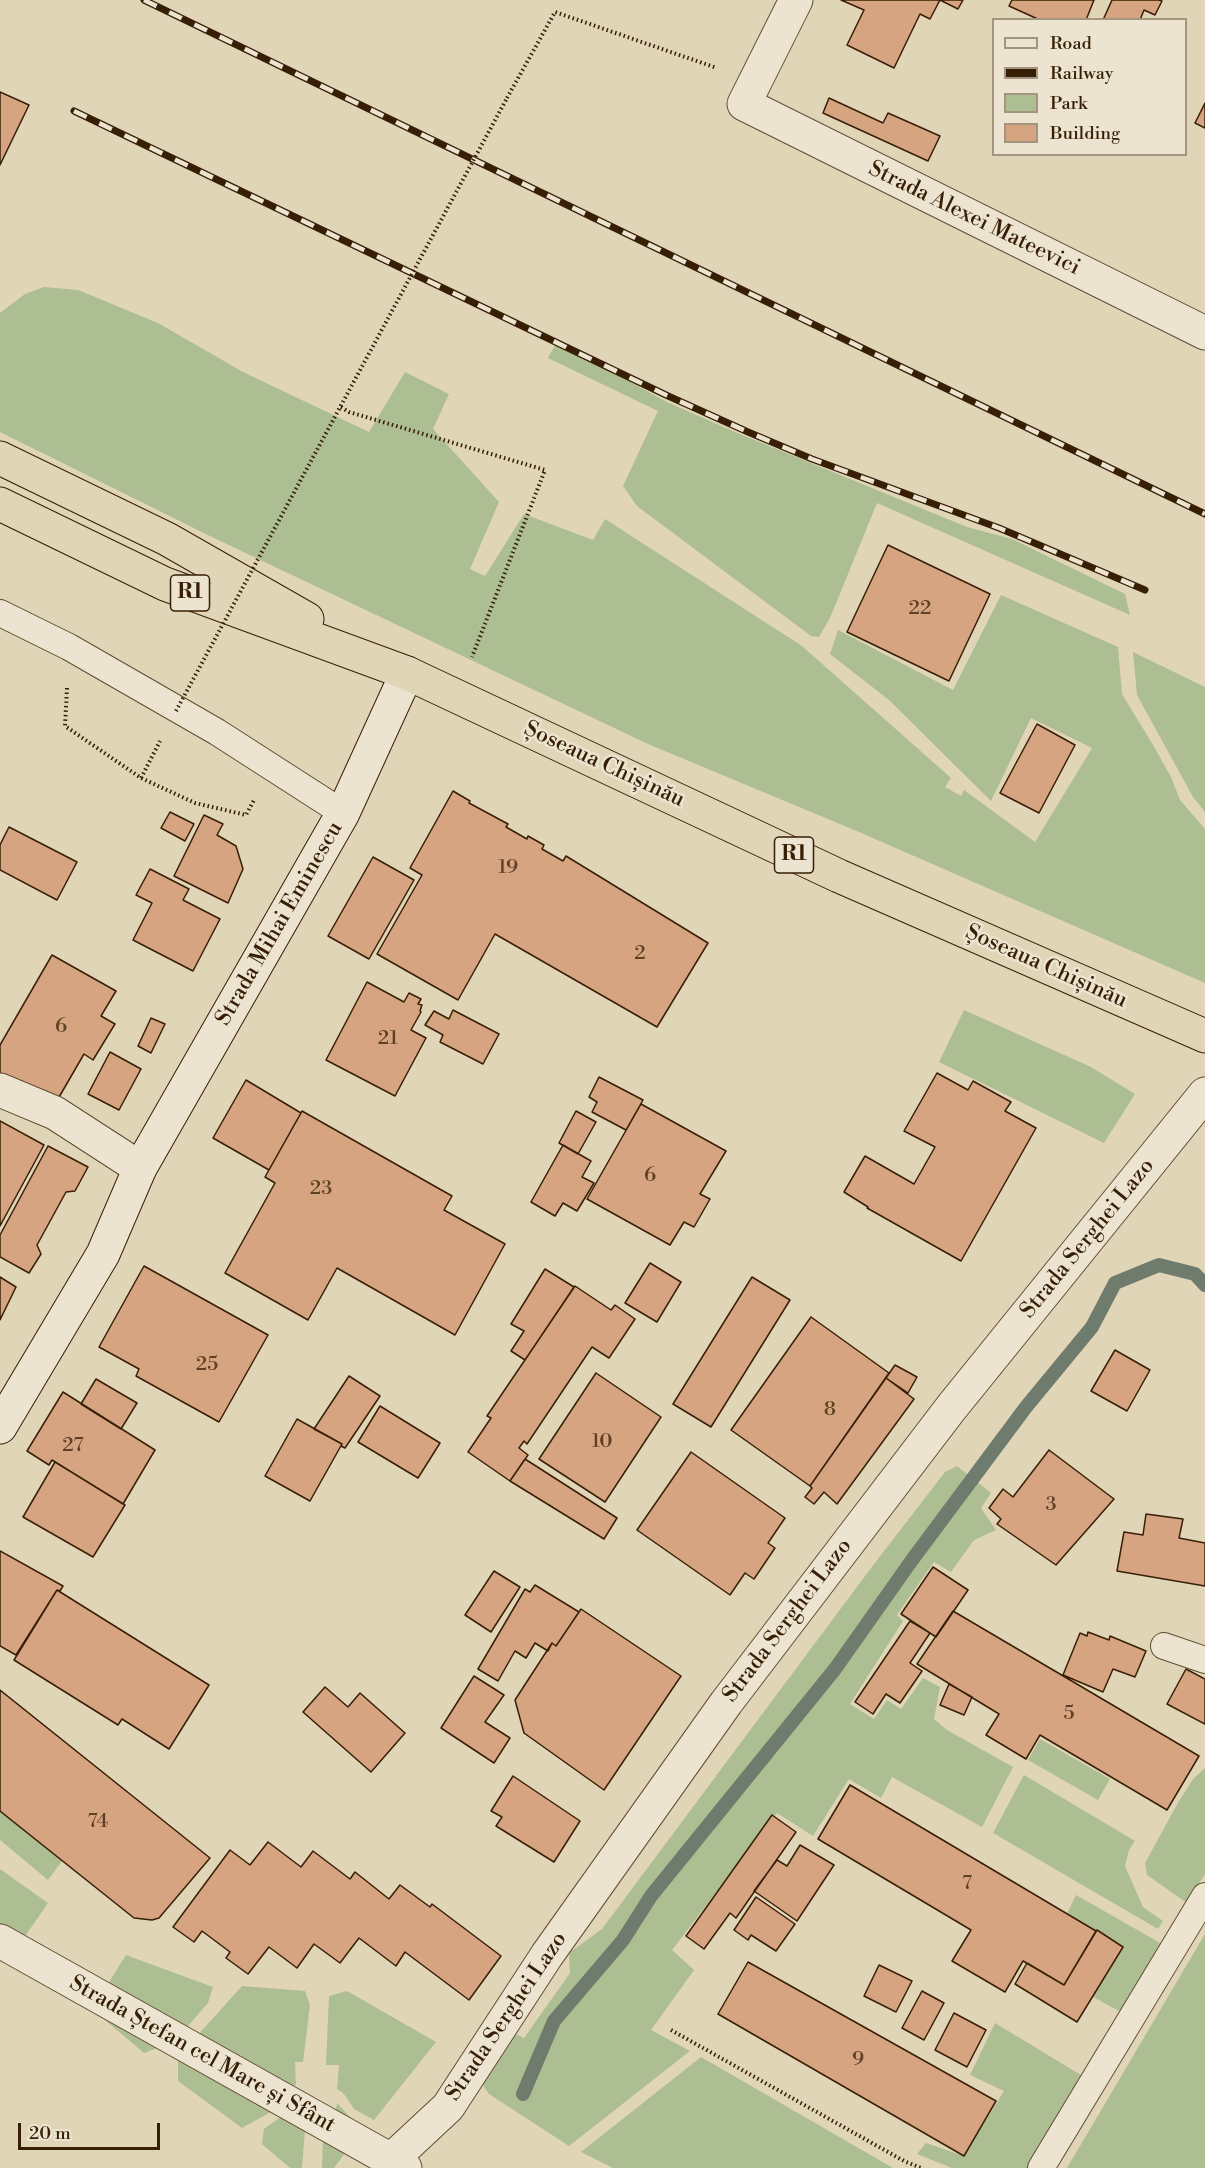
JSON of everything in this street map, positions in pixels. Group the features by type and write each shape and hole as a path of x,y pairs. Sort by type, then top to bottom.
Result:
{"highway":[{"path":"0,458 167,539 397,669"},
{"name":"Șoseaua Chișinău","path":"0,504 165,584 397,669 839,876 1205,1036"}],"street":[{"name":"Strada Alexei Mateevici","path":"796,0 744,104 1205,333"},
{"name":"Strada Mihai Eminescu","path":"0,1427 103,1254 140,1168 343,813 397,669"},
{"path":"0,1090 55,1113 140,1168"},
{"name":"Strada Serghei Lazo","path":"398,2164 448,2107 547,1955 726,1703 951,1408 1205,1094"},
{"name":"Strada Ștefan cel Mare și Sfânt","path":"0,1941 398,2164"}],"lane":[{"path":"0,613 69,646 218,732 343,813"},
{"path":"1164,1646 1205,1660"},
{"path":"1041,2168 1205,1896"}],"path":[{"path":"176,711 555,12 692,60"},
{"path":"341,407 349,412 544,470 457,696"},
{"path":"65,726 141,778 195,803 246,815 272,767"},
{"path":"141,778 163,735"},
{"path":"671,2030 904,2161 921,2168"}],"green space":[{"path":"44,287 78,290 158,323 243,372 369,432 405,372 449,394 433,429 499,502 470,569 485,576 524,514 593,540 605,519 802,646 951,778 945,787 961,796 964,790 1035,842 1092,748 1031,718 991,801 889,700 830,654 838,630 953,690 1001,595 1118,647 1122,694 1171,777 1180,800 1205,829 1205,983 859,832 648,744 214,538 0,432 0,313 25,294"},
{"path":"557,342 667,402 728,429 967,527 1012,539 1125,594 1130,615 877,503 830,618 819,637 811,636 637,506 623,486 658,411 548,358"},
{"path":"1133,652 1205,687 1205,812 1193,797 1137,695"},
{"path":"964,1010 1091,1067 1135,1094 1104,1143 939,1062"},
{"path":"957,1466 991,1493 981,1508 996,1530 974,1540 951,1572 934,1562 897,1615 903,1621 850,1704 874,1719 887,1700 901,1709 923,1678 940,1687 934,1719 947,1730 1013,1767 982,1827 892,1777 881,1798 849,1779 813,1836 777,1813 672,1950 694,1970 651,2030 690,2051 569,2146 489,2094 481,2082 506,2029 524,2038 570,1973 569,1953 602,1929 871,1568 945,1472"},
{"path":"1040,1739 1110,1779 1098,1800 1028,1760"},
{"path":"1205,1768 1205,1874 1187,1903 1147,1875 1145,1863 1179,1801 1193,1779"},
{"path":"1024,1775 1135,1841 1129,1850 1125,1866 1143,1907 1163,1921 1158,1929 993,1833"},
{"path":"0,1811 62,1861 48,1880 0,1840"},
{"path":"0,1869 48,1903 17,1948 0,1935"},
{"path":"1076,1895 1162,1944 1121,2012 1093,1997 1123,1947 1067,1914"},
{"path":"1205,1934 1205,2168 1067,2168"},
{"path":"126,1955 213,1987 208,2003 174,2042 144,2053 92,2009"},
{"path":"242,1986 305,1991 310,2005 303,2062 295,2062 296,2084 284,2101 269,2113 242,2128 178,2081 178,2057"},
{"path":"347,1991 436,2042 374,2120 354,2109 344,2094 337,2089 339,2065 326,2065 329,1996"},
{"path":"995,2023 1081,2075 1027,2168 952,2168 917,2154 926,2143 964,2156 1004,2091 970,2075"},
{"path":"701,2057 893,2168 613,2168 581,2152"},
{"path":"337,2103 362,2130 334,2168 322,2168 324,2109 336,2109"},
{"path":"296,2106 307,2106 302,2168 290,2168 262,2144 264,2129"}],"building":[{"path":"841,0 940,0 930,19 920,14 894,68 847,45 864,10"},
{"path":"940,0 963,0 958,9"},
{"path":"1012,0 1094,0 1087,18 1036,18 1009,6"},
{"path":"1112,0 1162,1 1155,15 1144,10 1141,18 1104,18"},
{"path":"0,92 29,105 0,165"},
{"path":"829,98 883,123 888,113 940,136 928,161 823,113"},
{"path":"1205,103 1205,128 1195,123"},
{"path":"888,545 990,594 949,681 847,632"},
{"path":"1037,724 1075,745 1039,813 1000,793"},
{"path":"453,791 470,801 469,803 508,824 506,827 527,839 528,836 544,845 542,849 563,861 566,856 708,943 657,1027 495,934 458,1000 377,954 422,875 410,868"},
{"path":"170,812 194,824 185,841 161,828"},
{"path":"204,815 223,824 217,835 236,846 243,869 228,903 174,876"},
{"path":"9,827 77,862 57,900 0,870 0,845"},
{"path":"373,857 414,880 369,959 328,936"},
{"path":"150,869 189,889 183,900 220,919 193,971 133,940 152,903 136,895"},
{"path":"52,955 116,991 101,1016 115,1024 93,1060 84,1054 51,1111 0,1081 0,1045"},
{"path":"367,982 404,1002 409,993 421,999 418,1004 422,1005 421,1012 411,1030 426,1038 395,1096 326,1060"},
{"path":"453,1010 499,1034 483,1064 440,1042 443,1035 425,1025 434,1011 449,1019"},
{"path":"151,1018 165,1024 151,1053 138,1046"},
{"path":"110,1052 141,1069 119,1110 88,1094"},
{"path":"937,1073 968,1090 973,1081 1011,1102 1005,1111 1036,1128 961,1261 867,1208 844,1192 865,1156 914,1184 935,1147 904,1131"},
{"path":"599,1077 643,1100 626,1130 592,1112 597,1102 589,1097"},
{"path":"246,1080 301,1113 269,1170 213,1138"},
{"path":"641,1104 726,1151 700,1194 710,1199 694,1227 684,1222 670,1245 587,1199"},
{"path":"302,1111 452,1196 444,1210 505,1244 455,1335 337,1268 308,1320 225,1273 275,1183 265,1177"},
{"path":"576,1111 596,1122 578,1154 559,1143"},
{"path":"0,1121 44,1145 0,1226"},
{"path":"563,1145 591,1161 582,1177 594,1183 577,1211 563,1203 555,1216 531,1202"},
{"path":"48,1146 88,1167 75,1191 66,1192 37,1245 41,1254 29,1273 0,1257 0,1235"},
{"path":"650,1263 681,1282 657,1322 625,1303"},
{"path":"144,1266 268,1335 219,1422 136,1376 139,1369 99,1347"},
{"path":"545,1269 574,1287 525,1360 511,1351 524,1331 511,1324"},
{"path":"0,1277 16,1287 0,1320"},
{"path":"752,1277 790,1300 711,1427 673,1404"},
{"path":"575,1286 611,1310 615,1305 635,1319 609,1358 592,1347 527,1444 524,1441 519,1448 528,1455 510,1481 468,1452 491,1418 487,1416"},
{"path":"811,1317 889,1373 810,1486 731,1430"},
{"path":"1115,1350 1150,1370 1127,1411 1091,1391"},
{"path":"895,1365 917,1377 908,1393 886,1378"},
{"path":"596,1373 661,1417 605,1502 539,1459"},
{"path":"349,1376 380,1396 345,1448 341,1446 342,1444 314,1429"},
{"path":"886,1378 914,1399 837,1504 824,1492 814,1504 805,1497 812,1488 810,1486"},
{"path":"96,1379 137,1403 121,1429 81,1404"},
{"path":"63,1392 155,1450 123,1504 52,1460 49,1465 27,1451"},
{"path":"380,1406 440,1443 418,1478 358,1442"},
{"path":"297,1419 342,1444 310,1501 265,1476"},
{"path":"1049,1450 1114,1499 1056,1565 997,1524 1001,1519 989,1508 1003,1489 1013,1497"},
{"path":"691,1452 785,1518 768,1543 775,1548 754,1579 745,1573 730,1595 637,1530"},
{"path":"525,1459 617,1518 604,1539 510,1481"},
{"path":"55,1462 125,1505 93,1557 23,1517"},
{"path":"1146,1514 1183,1519 1179,1538 1205,1543 1205,1586 1117,1571 1124,1532 1143,1535"},
{"path":"0,1551 63,1586 60,1591 57,1590 16,1655 0,1646"},
{"path":"933,1567 968,1590 936,1637 901,1614"},
{"path":"494,1571 520,1587 491,1632 465,1615"},
{"path":"535,1585 579,1612 556,1646 552,1643 548,1651 535,1643 526,1658 515,1651 498,1681 478,1669 525,1589 530,1592"},
{"path":"57,1590 209,1685 169,1749 122,1719 118,1725 14,1660"},
{"path":"581,1609 681,1676 604,1790 524,1733 515,1700 552,1643 556,1646"},
{"path":"953,1611 1199,1756 1167,1810 1040,1735 1026,1759 986,1735 999,1714 917,1664"},
{"path":"910,1621 930,1633 910,1663 922,1671 900,1703 886,1694 873,1714 855,1702"},
{"path":"1088,1632 1109,1640 1110,1636 1146,1651 1135,1677 1113,1669 1103,1692 1063,1675 1080,1633 1087,1636"},
{"path":"1186,1669 1205,1679 1205,1724 1167,1704"},
{"path":"474,1676 504,1695 485,1722 510,1738 494,1763 441,1728"},
{"path":"949,1684 972,1697 964,1715 940,1705"},
{"path":"325,1687 348,1707 360,1693 405,1733 371,1772 303,1712"},
{"path":"0,1690 210,1858 159,1918 152,1920 134,1918 0,1811"},
{"path":"513,1776 580,1821 554,1862 496,1826 502,1817 491,1811"},
{"path":"850,1785 1096,1931 1064,1985 1023,1961 1005,1992 952,1961 971,1930 818,1839"},
{"path":"772,1815 796,1832 736,1918 730,1913 704,1949 686,1936"},
{"path":"268,1842 301,1867 313,1851 350,1879 355,1872 389,1899 400,1885 430,1907 432,1904 501,1956 469,2000 405,1952 396,1966 359,1938 340,1963 314,1944 297,1968 269,1947 248,1974 226,1958 230,1952 202,1931 194,1942 173,1927 230,1850 250,1865"},
{"path":"800,1845 834,1865 797,1921 754,1891 777,1860 787,1866"},
{"path":"756,1897 795,1924 776,1951 751,1935 748,1940 734,1930"},
{"path":"1097,1930 1123,1947 1077,2022 1015,1984 1027,1963 1064,1985"},
{"path":"748,1962 996,2101 964,2156 718,2014"},
{"path":"879,1965 912,1981 896,2012 864,1996"},
{"path":"922,1991 944,2003 924,2040 902,2028"},
{"path":"954,2013 986,2030 967,2067 935,2050"}],"waterway":[{"path":"523,2094 554,2021 623,1940 651,1896 835,1669 912,1560 1026,1407 1092,1327 1115,1283 1159,1265 1195,1274 1205,1285"}],"railway":[{"path":"144,0 1205,514"},
{"path":"74,111 666,395 748,432 812,459 999,528 1145,590"}]}
